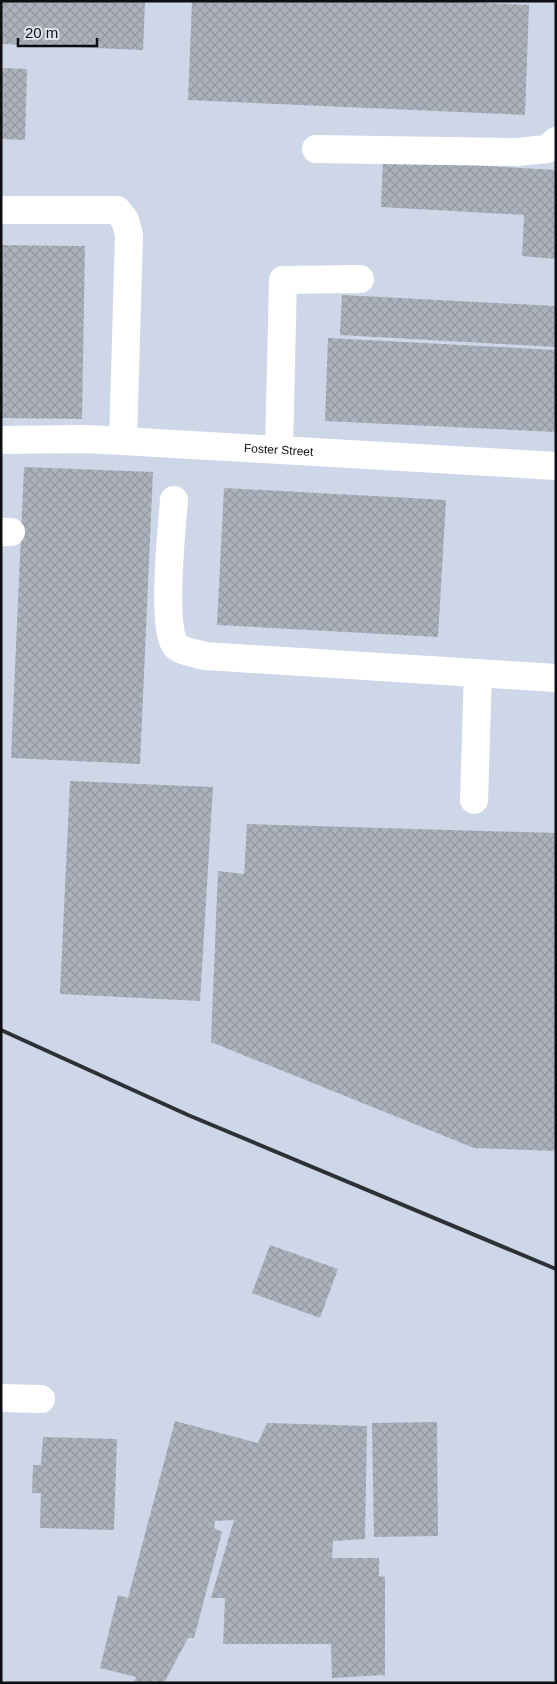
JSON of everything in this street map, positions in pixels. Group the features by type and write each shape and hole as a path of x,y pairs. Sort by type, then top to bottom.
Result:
{"street":[{"path":"316,149 517,152 547,149 556,141"},
{"path":"1,210 116,210 125,220 129,234 123,441"},
{"path":"279,449 283,280 360,279"},
{"name":"Foster Street","path":"1,440 86,439 556,466"},
{"path":"174,500 168,623 171,638 175,645 183,650 205,656 556,678"},
{"path":"474,800 478,674"},
{"path":"1,1398 41,1399"}],"shaded area":[{"path":"1,1 556,1 556,1683 1,1683"}],"building":[{"path":"1,1 145,1 143,50 1,44"},
{"path":"192,1 444,1 529,5 525,115 188,100"},
{"path":"1,68 27,69 25,140 1,139"},
{"path":"383,160 556,170 556,259 522,256 524,215 381,207"},
{"path":"1,245 85,246 82,419 1,418"},
{"path":"342,295 556,306 556,347 340,335"},
{"path":"328,338 556,350 556,432 325,421"},
{"path":"24,467 153,472 140,764 11,758"},
{"path":"224,488 446,500 438,637 217,625"},
{"path":"70,781 213,787 200,1001 60,994"},
{"path":"247,824 556,833 556,1151 474,1148 211,1042 218,871 244,874"},
{"path":"270,1245 338,1269 320,1318 252,1293"},
{"path":"175,1421 258,1443 267,1423 367,1426 365,1539 333,1541 332,1558 379,1558 379,1576 385,1577 385,1675 332,1678 331,1644 223,1644 225,1598 211,1598 234,1520 215,1521 214,1528 222,1532 194,1638 188,1638 164,1683 134,1683 136,1677 100,1668 118,1595 128,1598"},
{"path":"437,1422 438,1536 374,1537 372,1423"},
{"path":"43,1437 117,1439 114,1530 40,1528 41,1493 32,1493 33,1465 41,1465"}],"railway":[{"path":"1,1030 188,1115 556,1269"}]}
